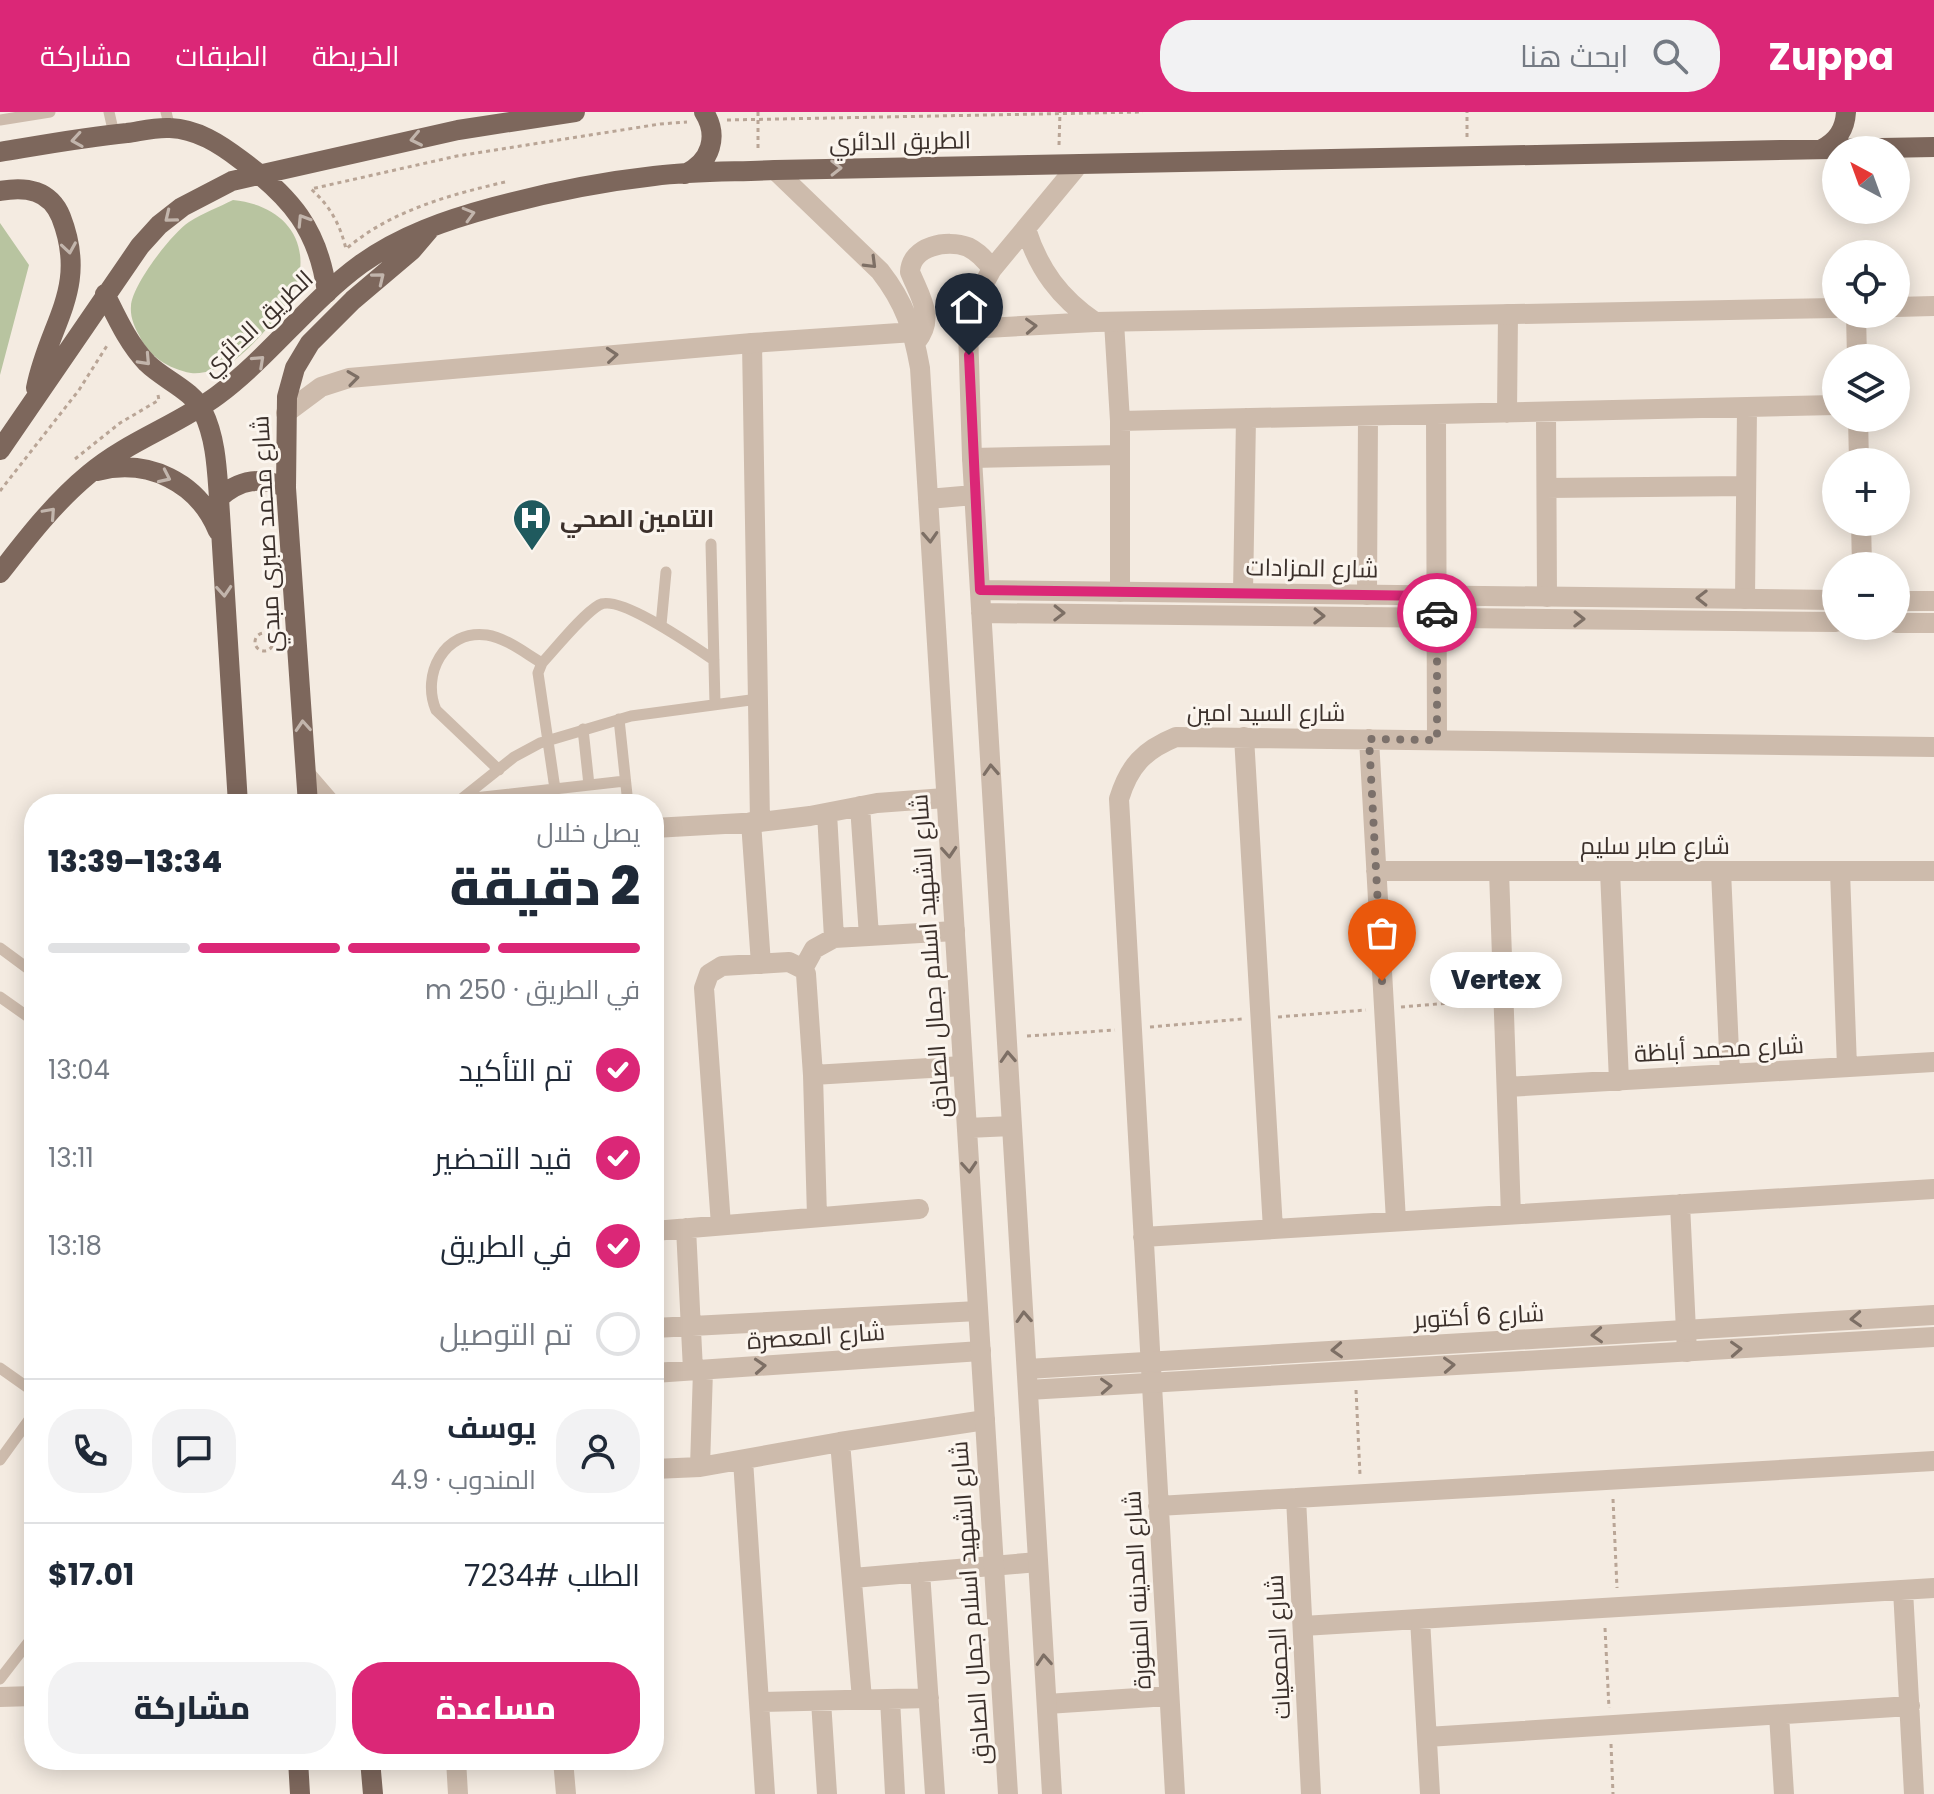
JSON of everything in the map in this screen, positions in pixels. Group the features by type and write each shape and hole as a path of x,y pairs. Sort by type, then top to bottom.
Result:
{"main road":[{"path":"0,450 140,246 159,225 206,192 259,173 458,130 575,112"},
{"path":"685,174 700,164 710,150 712,128 704,112"},
{"path":"1838,136 1846,112"},
{"path":"0,152 114,134 168,120 223,146 282,193 302,217 319,254 327,293"},
{"name":"الطريق الدائري","path":"1910,147 1934,147"},
{"name":"الطريق الدائري","path":"0,573 25,541 90,473 201,408 258,362 327,293 359,266 395,242 434,225 549,192 656,175 767,170 1822,149"},
{"path":"0,191 27,188 46,197 58,211 69,245 70,287 37,384 35,402"},
{"name":"شارع محمد صبرى مبدي","path":"307,794 286,488 286,413 290,381 310,343 353,300 412,250 434,225"},
{"path":"105,294 124,332 148,364 187,393 201,408"},
{"name":"شارع محمد صبرى مبدي","path":"201,408 213,446 219,498 237,794"},
{"path":"90,473 130,467 169,477 201,502 221,538"},
{"path":"219,498 239,484 251,481 263,480 286,488"},
{"path":"299,1770 300,1794"},
{"path":"371,1770 373,1794"}],"street":[{"path":"1052,1794 974,495 968,329 970,309 992,269 1026,229 1070,164"},
{"name":"شارع الشهيد اسلام جمال الصادق","path":"767,170 880,271 901,300 915,337 923,393 945,798 1008,1794"},
{"path":"1026,229 1034,252 1051,283 1075,308 1104,322"},
{"path":"286,413 321,387 349,378 752,343 915,337 926,326 927,317 910,272 915,257 933,246 954,244 972,249 992,269"},
{"path":"1910,307 1934,306"},
{"path":"968,329 1104,322 1822,308"},
{"path":"1507,413 1508,314"},
{"path":"1104,322 1120,421 1120,592"},
{"path":"752,343 758,699 756,822 761,964"},
{"path":"1120,421 1822,405"},
{"path":"1745,599 1747,408"},
{"path":"1546,412 1547,597"},
{"path":"1436,414 1437,740"},
{"path":"1367,595 1368,416"},
{"path":"1243,593 1246,418"},
{"path":"972,458 1120,455"},
{"path":"1547,488 1746,486"},
{"path":"928,499 974,495"},
{"name":"شارع المزادات","path":"980,590 1822,600"},
{"path":"1910,601 1934,601"},
{"name":"شارع المزادات","path":"981,613 1822,622"},
{"path":"1910,623 1934,623"},
{"name":"شارع السيد امين","path":"1150,1383 1119,799 1125,778 1138,759 1155,745 1176,737 1244,737 1934,747"},
{"path":"1244,737 1273,1229"},
{"path":"1369,739 1396,1221"},
{"path":"306,775 322,794"},
{"path":"664,827 756,822 860,806 945,798"},
{"path":"860,806 869,936"},
{"path":"827,813 834,938"},
{"name":"شارع صابر سليم","path":"1376,871 1934,871"},
{"path":"1499,871 1511,1215"},
{"path":"1610,871 1619,1081"},
{"path":"1721,871 1730,1074"},
{"path":"1840,871 1847,1067"},
{"path":"803,969 814,949 834,938 955,931"},
{"path":"721,1225 704,988 709,974 722,966 789,962 803,969 807,981 813,1075 817,1217"},
{"name":"شارع محمد أباظة","path":"1507,1087 1934,1062"},
{"path":"813,1075 963,1066"},
{"path":"967,1128 1012,1126"},
{"path":"1143,1237 1934,1189"},
{"path":"1680,1204 1687,1352"},
{"path":"664,1230 919,1209"},
{"path":"686,1228 691,1326 698,1370 700,1467"},
{"name":"شارع المعصرة","path":"664,1327 978,1311"},
{"name":"شارع 6 أكتوبر","path":"1027,1369 1934,1315"},
{"name":"شارع 6 أكتوبر","path":"1028,1390 1934,1337"},
{"name":"شارع المعصرة","path":"664,1372 981,1351"},
{"name":"شارع المدينه المنورة","path":"1150,1383 1175,1794"},
{"path":"664,1469 700,1467 985,1420"},
{"path":"840,1442 862,1699"},
{"path":"743,1460 765,1794"},
{"path":"1158,1506 1934,1461"},
{"name":"شارع الجمعيات","path":"1296,1498 1311,1794"},
{"path":"853,1578 1038,1562"},
{"path":"920,1572 935,1794"},
{"path":"1303,1626 1934,1588"},
{"path":"1903,1590 1914,1794"},
{"path":"1420,1619 1430,1794"},
{"path":"0,1697 24,1696"},
{"path":"1047,1704 1168,1696"},
{"path":"759,1702 929,1698"},
{"path":"890,1699 895,1794"},
{"path":"821,1701 827,1794"},
{"path":"1427,1737 1910,1706"},
{"path":"1779,1715 1784,1794"},
{"path":"457,1770 458,1794"},
{"path":"564,1770 566,1794"}],"lane":[{"path":"0,120 50,112"},
{"path":"109,112 114,134"},
{"path":"711,544 715,704"},
{"path":"661,625 666,572"},
{"path":"555,789 538,673 542,663 593,610 613,603 661,625 714,660"},
{"path":"499,770 436,710 431,699 432,671 438,657 448,646 472,635 497,638 542,663"},
{"path":"469,794 522,751 583,729 619,719 758,699"},
{"path":"619,719 627,794"},
{"path":"583,729 589,785"},
{"path":"515,794 625,781"},
{"path":"0,948 24,966"},
{"path":"0,997 24,1014"},
{"path":"0,1368 24,1385"},
{"path":"0,1460 24,1427"},
{"path":"0,1679 24,1648"}],"path":[{"path":"758,112 767,170"},
{"path":"1060,112 1070,164"},
{"path":"1467,112 1467,157"},
{"path":"0,491 79,390 108,343 116,355"},
{"path":"69,465 103,436 159,400 158,394 150,388"},
{"path":"262,634 270,635 272,646 269,650 261,650 257,647 256,639 262,634"},
{"path":"1356,1371 1361,1495"},
{"path":"1612,1480 1610,1726 1613,1794"}],"green space":[{"path":"233,200 262,207 285,223 298,246 299,277 281,311 240,355 212,370 195,373 183,371 160,360 143,342 132,317 133,297 154,260 182,228"},
{"path":"0,223 29,265 0,375"}],"way so far":[{"path":"1382,981 1369,739 1437,740 1437,613"}],"place":[{"name":"التامين الصحي","path":"532,552"},
{"name":"Vertex","path":"1382,981"}],"route":[{"path":"969,355 980,590 1437,596 1437,613"}]}
